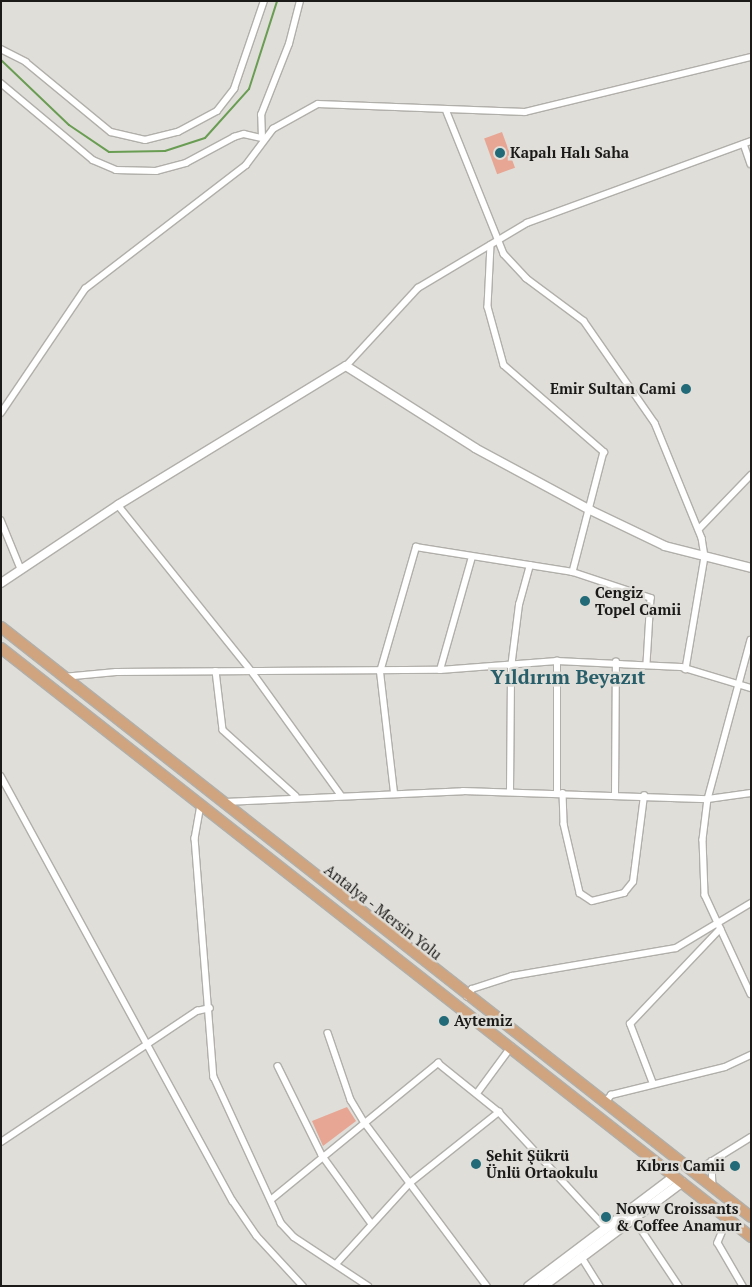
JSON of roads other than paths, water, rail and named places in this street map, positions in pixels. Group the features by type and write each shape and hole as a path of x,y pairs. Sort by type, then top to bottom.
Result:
{"highway":[{"name":"Antalya - Mersin Yolu","path":"1,627 220,803 688,1171 751,1217"},
{"name":"Antalya - Mersin Yolu","path":"1,648 201,803 751,1237"},
{"path":"678,1179 688,1171"}],"main road":[{"path":"528,1286 579,1252 678,1179"},
{"path":"542,1286 605,1227 630,1214"}],"street":[{"path":"1,49 26,62 111,132 145,140 178,132 217,111 234,89 264,1"},
{"path":"262,138 261,115 283,62 300,1"},
{"path":"1,413 84,290 246,166 262,138 318,104 329,102 446,112 526,112 751,57"},
{"path":"1,83 93,160 116,170 156,171 186,163 234,137 244,134 262,138"},
{"path":"446,112 499,241 516,268 584,320 655,424 698,529 704,557 686,669"},
{"path":"1,583 118,504 346,366 418,288 527,223 613,188 748,142 751,164"},
{"path":"491,245 488,307 504,365 604,452 573,572"},
{"path":"346,366 475,448 590,510 665,546 751,568"},
{"path":"698,529 751,475"},
{"path":"118,504 253,673 341,795"},
{"path":"1,520 21,569"},
{"path":"394,793 380,672 416,547 573,572 651,598 647,663"},
{"path":"440,670 472,557"},
{"path":"510,791 511,668 519,605 530,565"},
{"path":"751,640 736,686 708,799 704,880 716,921 751,994"},
{"path":"557,661 560,792 564,824 580,893 592,901 624,893 632,882 644,796"},
{"path":"62,677 216,671 253,673 380,672 511,668 557,661 647,663 686,669 736,686 751,688"},
{"path":"614,795 616,662"},
{"path":"216,671 223,730 296,796"},
{"path":"1,776 233,1201 257,1236 303,1286"},
{"path":"220,803 296,796 394,793 510,791 708,799 751,793"},
{"path":"201,803 195,838 214,1077 272,1199 281,1223 294,1237 368,1286"},
{"path":"467,996 472,989 512,976 676,948 716,921 751,903"},
{"path":"653,1084 630,1024 720,929"},
{"path":"1,1142 197,1011 210,1008"},
{"path":"328,1034 351,1100 364,1123 487,1286"},
{"path":"478,1092 511,1047"},
{"path":"604,1105 611,1095 725,1067 751,1055"},
{"path":"272,1199 322,1155 438,1062 478,1092 499,1112 605,1227"},
{"path":"278,1066 322,1155 372,1224"},
{"path":"336,1264 410,1183 499,1112"},
{"path":"688,1171 702,1167 751,1137"},
{"path":"712,1161 714,1190"},
{"path":"688,1171 702,1167"},
{"path":"630,1214 679,1286"},
{"path":"728,1220 718,1243 743,1286"},
{"path":"579,1252 600,1286"}],"waterway":[{"path":"1,60 69,125 109,152 165,151 205,138 249,89 277,1"}],"place":[{"name":"Kapalı Halı Saha","path":"500,153"},
{"name":"Emir Sultan Cami","path":"686,389"},
{"name":"Cengiz Topel Camii","path":"585,601"},
{"name":"Aytemiz","path":"444,1021"},
{"name":"Şehit Şükrü Ünlü Ortaokulu","path":"476,1164"},
{"name":"Kıbrıs Camii","path":"735,1166"},
{"name":"Noww Croissants & Coffee Anamur","path":"606,1217"}],"district":[{"name":"Yıldırım Beyazıt","path":"568,676"}]}
